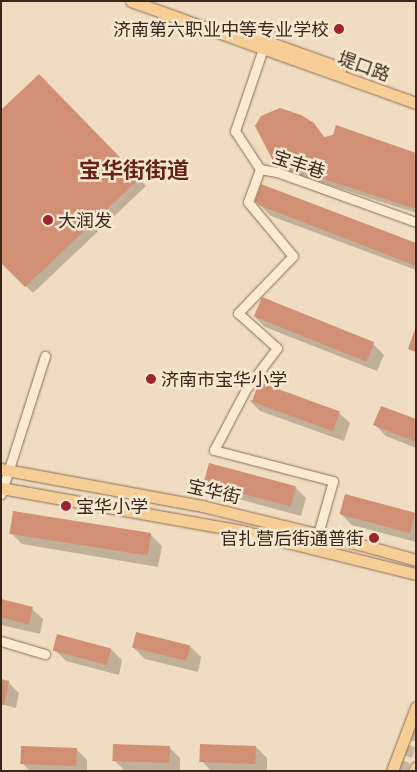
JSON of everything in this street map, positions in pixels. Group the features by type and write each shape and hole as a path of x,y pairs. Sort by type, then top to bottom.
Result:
{"main road":[{"name":"堤口路","path":"131,1 416,95"},
{"name":"堤口路","path":"154,1 416,103"},
{"name":"宝华街","path":"6,469 174,500 318,534 416,560"},
{"name":"宝华街","path":"2,490 242,531 416,574"},
{"path":"392,771 416,707"},
{"path":"414,771 416,767"}],"street":[{"name":"宝丰巷","path":"265,44 235,132 260,169 276,172 416,222"},
{"path":"260,169 248,202 293,256 238,313 276,348 246,389 214,450 333,481 318,534"},
{"path":"2,490 6,469 45,356"},
{"path":"1,641 45,654"}],"building":[{"name":"大润发","path":"39,74 140,178 25,287 1,263 1,110"},
{"path":"280,108 301,115 314,123 324,137 333,135 336,125 416,153 416,209 274,163 255,126 261,116"},
{"path":"261,184 416,243 416,266 259,205 255,201"},
{"path":"262,297 374,342 366,362 254,316"},
{"path":"416,329 416,352 408,349"},
{"path":"259,382 340,411 333,431 252,402"},
{"path":"381,406 416,419 416,442 373,425"},
{"path":"209,463 296,486 290,507 204,483"},
{"path":"345,494 416,513 410,533 340,514"},
{"path":"13,511 151,533 148,556 9,534"},
{"path":"1,599 33,607 29,624 1,618"},
{"path":"136,632 190,646 186,661 132,648"},
{"path":"57,634 111,648 107,665 53,650"},
{"path":"1,679 9,681 4,705 1,705"},
{"path":"113,744 170,746 169,763 112,761"},
{"path":"200,744 256,746 255,764 199,762"},
{"path":"21,746 77,748 76,766 20,764"}],"tunnel":[{"path":"401,771 416,731"}],"place":[{"name":"济南第六职业中等专业学校","path":"339,29"},
{"name":"大润发","path":"48,220"},
{"name":"济南市宝华小学","path":"151,379"},
{"name":"宝华小学","path":"66,506"},
{"name":"官扎营后街通普街","path":"374,538"}],"district":[{"name":"宝华街街道","path":"134,170"}]}
